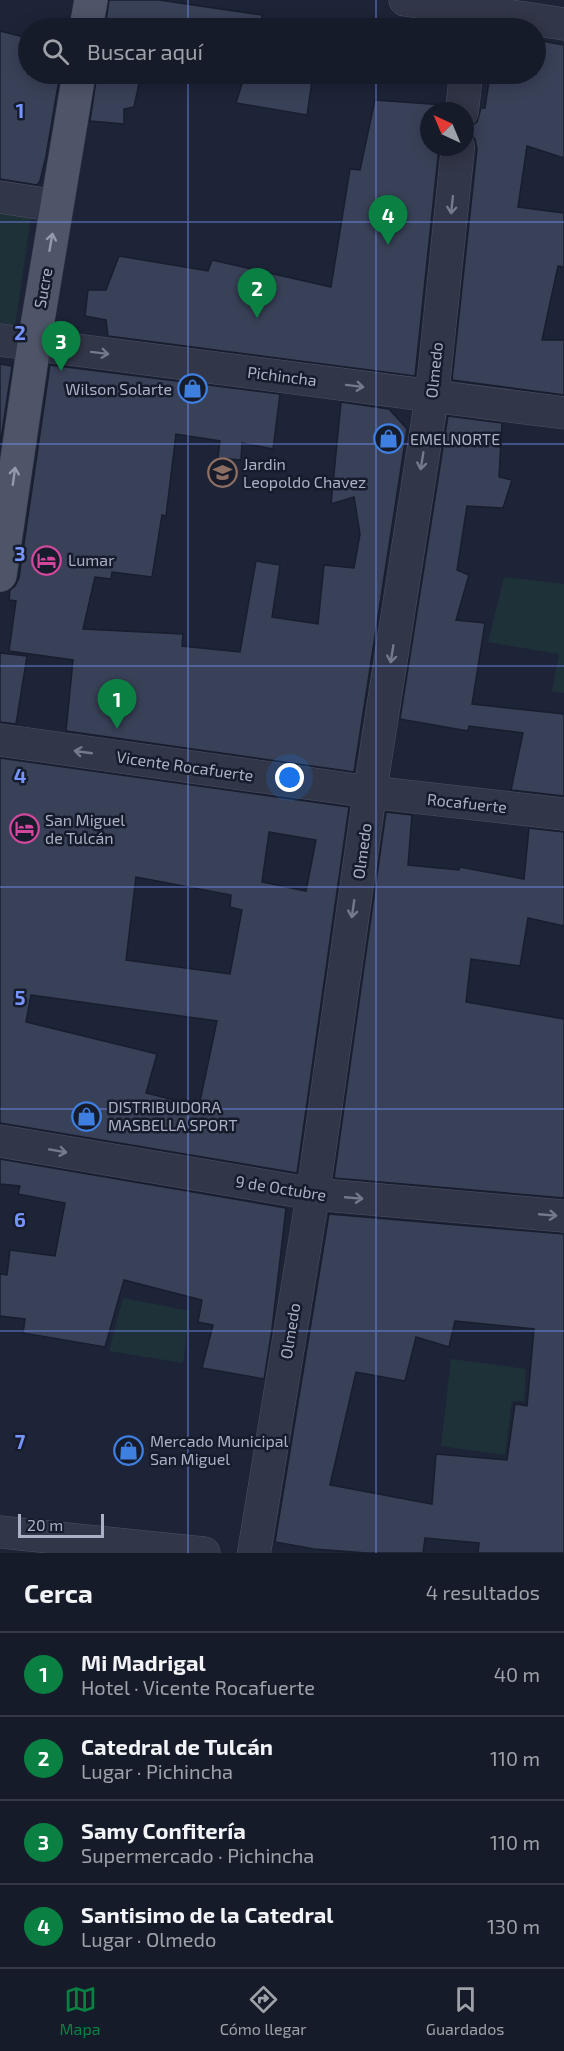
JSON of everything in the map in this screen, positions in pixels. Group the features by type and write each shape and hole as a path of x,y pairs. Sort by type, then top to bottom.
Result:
{"main road":[{"path":"88,18 91,0"},
{"name":"Sucre","path":"0,575 34,344 77,84"}],"street":[{"path":"405,0 472,13 514,18"},
{"path":"546,22 564,24"},
{"path":"463,102 465,84"},
{"name":"Olmedo","path":"254,1553 313,1194 370,792 432,396 457,156"},
{"path":"0,197 57,206"},
{"name":"Pichincha","path":"0,340 564,413"},
{"name":"Vicente Rocafuerte","path":"0,740 370,792"},
{"name":"Rocafuerte","path":"370,792 564,814"},
{"name":"9 de Octubre","path":"0,1141 313,1194 564,1216"},
{"path":"0,1532 204,1553"}],"shaded area":[{"path":"0,207 32,211 15,326 0,324"},
{"path":"504,577 564,584 564,693 552,691 559,654 488,642"},
{"path":"123,1298 190,1311 183,1363 109,1351"},
{"path":"451,1359 526,1369 524,1401 512,1401 505,1455 441,1446"}],"building":[{"path":"109,0 159,0 262,15 262,18 106,18"},
{"path":"0,31 18,36 18,84 58,84 40,181 37,185 0,179"},
{"path":"546,42 564,45 564,158 527,146 518,207 564,213 564,267 558,266 542,340 564,340 564,395 452,380 477,149 474,124 477,122 481,108 485,108 489,84 546,84"},
{"path":"96,84 139,84 134,107 124,109 124,124 90,121"},
{"path":"242,84 312,84 307,115 236,103"},
{"path":"375,100 420,103 420,156 438,156 415,376 108,336 106,320 85,316 88,290 106,290 119,256 208,271 212,260 331,287 350,169 360,170"},
{"path":"0,364 12,366 0,446"},
{"path":"50,365 280,394 273,449 242,443 241,460 218,458 220,441 176,434 166,516 162,515 152,577 112,572 111,579 95,577 83,629 183,634 182,646 240,652 256,561 280,565 272,617 318,624 324,565 354,568 360,534 354,497 331,504 341,402 389,409 407,429 354,772 66,731 73,660 9,651 16,601 9,600 10,590 19,578"},
{"path":"448,416 502,423 499,477 512,480 503,508 467,506 457,570 469,575 456,620 485,623 472,704 564,714 564,796 511,790 523,733 469,726 468,731 400,719"},
{"path":"0,653 27,656 16,724 0,722"},
{"path":"0,758 349,807 297,1173 0,1123","holes":["269,832 316,840 306,891 262,882","136,877 231,895 230,907 242,910 230,974 126,960","31,995 217,1021 199,1106 146,1093 157,1054 26,1022"]},
{"path":"386,812 412,815 408,865 459,870 460,867 524,879 529,828 564,832 564,926 528,918 520,966 471,959 466,1002 564,1019 564,1198 334,1178"},
{"path":"0,1159 286,1208 264,1379 202,1368 213,1325 198,1322 202,1300 124,1280 105,1347 23,1333 25,1319 0,1316 0,1274 7,1275 10,1250 55,1256 65,1203 18,1194 20,1186 0,1184"},
{"path":"329,1214 564,1234 564,1553 478,1553 479,1543 425,1538 423,1553 367,1553 314,1549 275,1542","holes":["455,1321 534,1329 527,1406 515,1404 507,1460 436,1454 432,1504 330,1485 356,1372 405,1381 416,1337 449,1347"]}],"place":[{"name":"Santisimo de la Catedral","path":"388,245"},
{"name":"Catedral de Tulcán","path":"257,318"},
{"name":"Samy Confitería","path":"61,371"},
{"name":"Wilson Solarte","path":"193,389"},
{"name":"EMELNORTE","path":"389,439"},
{"name":"Jardin Leopoldo Chavez","path":"222,473"},
{"name":"Lumar","path":"47,560"},
{"name":"Mi Madrigal","path":"117,729"},
{"name":"San Miguel de Tulcán","path":"24,829"},
{"name":"DISTRIBUIDORA MASBELLA SPORT","path":"87,1116"},
{"name":"Mercado Municipal San Miguel","path":"129,1450"}]}
